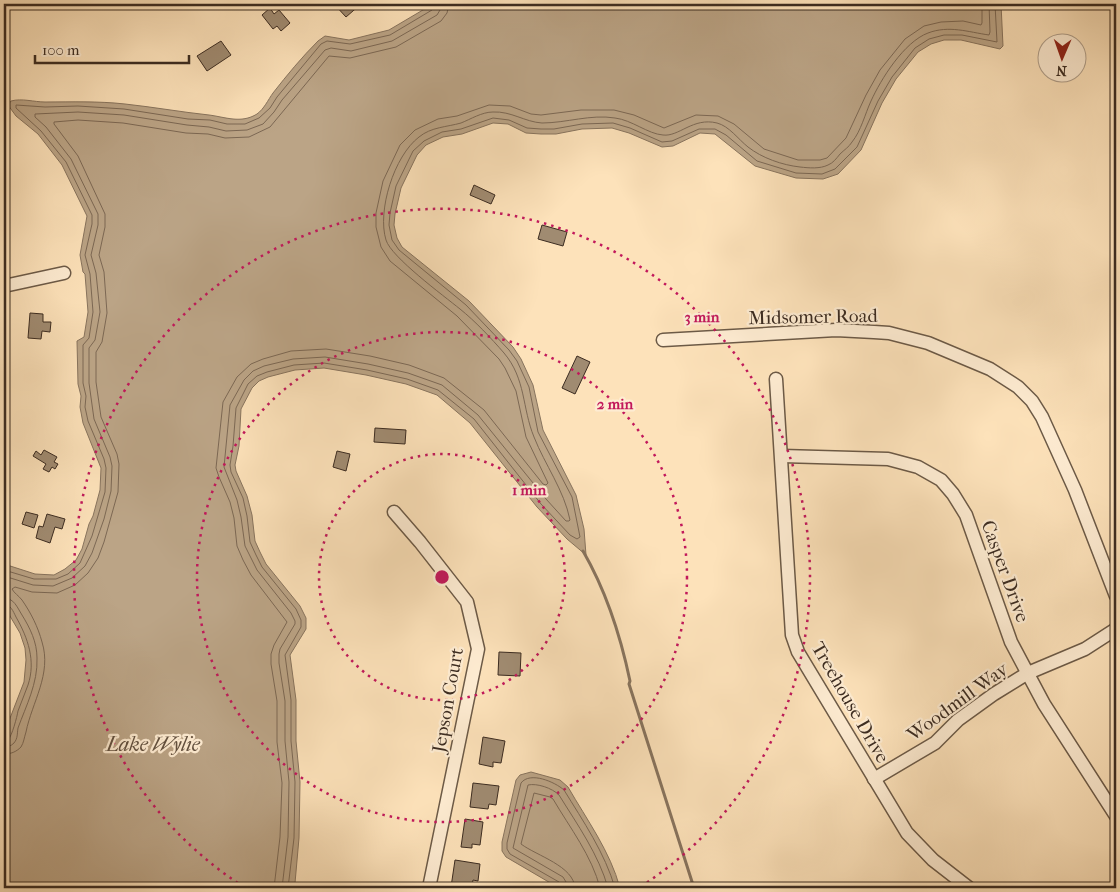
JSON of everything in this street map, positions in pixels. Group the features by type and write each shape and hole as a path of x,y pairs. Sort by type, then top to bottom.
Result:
{"street":[{"path":"4,286 64,273"},
{"name":"Midsomer Road","path":"664,340 836,330 888,333 928,343 990,369 1018,388 1032,401 1042,417 1075,490 1116,596"},
{"name":"Treehouse Drive","path":"776,379 792,635 798,652 907,833 933,860 968,888"},
{"name":"Casper Drive","path":"782,456 888,459 918,467 941,480 953,494 966,515 1012,642 1044,704 1116,816"},
{"name":"Jepson Court","path":"394,512 467,602 478,649 429,888"},
{"name":"Woodmill Way","path":"874,779 935,743 958,720 994,694 1028,673 1085,649 1116,629"}],"water":[{"name":"Lake Wylie","path":"433,4 1001,4 1003,46 1000,49 961,40 944,40 931,44 918,52 896,79 882,103 861,150 838,174 823,179 796,178 755,166 715,134 700,133 673,146 662,147 612,128 582,129 556,134 541,134 526,133 508,124 493,123 462,134 443,137 426,145 417,155 401,188 394,225 397,238 402,247 469,301 513,347 521,359 533,385 543,430 576,495 584,529 586,555 567,539 537,507 470,423 437,395 406,384 324,368 295,370 259,381 252,388 241,409 236,471 247,496 252,515 255,541 260,552 266,564 300,606 306,618 306,629 290,655 296,700 296,741 300,782 299,838 293,888 4,888 4,741 7,734 7,726 24,682 26,660 25,648 20,633 4,606 4,564 35,574 54,575 76,560 82,549 93,516 100,490 101,468 83,423 78,384 77,341 84,337 88,312 85,274 80,255 87,216 62,165 38,134 16,116 8,105 11,101 19,100 105,102 245,119 257,114 264,107 295,66 325,36 349,40 389,30"},
{"path":"531,772 560,780 568,787 604,848 620,888 559,888 506,857 502,851 502,842 516,780 520,775"}],"building":[{"path":"334,4 361,4 346,17"},
{"path":"270,8 274,14 279,10 290,23 281,31 277,26 273,29 262,15"},
{"path":"221,41 231,55 207,71 197,56"},
{"path":"474,185 495,195 491,204 470,195"},
{"path":"542,225 567,232 563,246 538,239"},
{"path":"30,313 43,314 43,322 51,322 50,332 42,331 41,339 28,338"},
{"path":"577,356 590,362 575,394 562,388"},
{"path":"375,428 406,430 405,444 374,442"},
{"path":"44,450 57,457 54,462 58,464 55,469 52,467 49,472 43,469 46,464 33,456 36,451 41,455"},
{"path":"337,451 350,454 346,471 333,467"},
{"path":"26,512 38,515 34,528 22,524"},
{"path":"47,514 65,519 62,529 55,527 50,543 36,538 39,526 43,527"},
{"path":"499,652 521,653 520,676 498,675"},
{"path":"483,737 505,741 501,763 493,762 493,767 479,764"},
{"path":"473,783 499,786 496,805 489,804 488,809 470,807"},
{"path":"465,819 483,822 480,845 472,844 472,848 461,847"},
{"path":"455,860 480,864 478,881 473,880 472,886 466,885 465,888 451,887"}],"waterway":[{"path":"583,551 605,597 617,631 630,681 629,684 694,888"}]}
